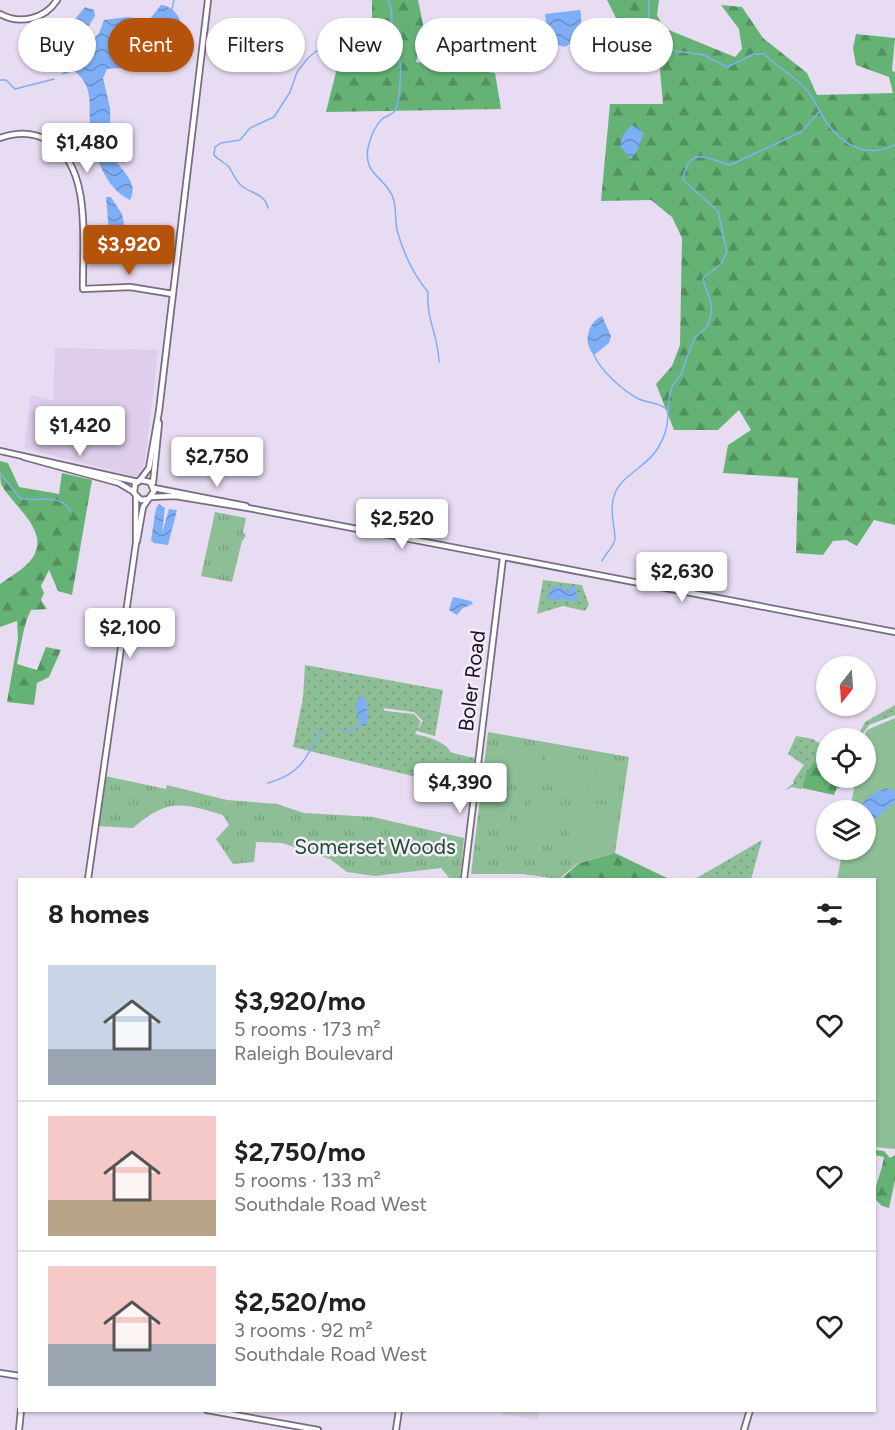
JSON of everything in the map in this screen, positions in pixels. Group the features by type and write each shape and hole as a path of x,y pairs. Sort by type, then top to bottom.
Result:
{"main road":[{"path":"0,14 22,20 38,17 50,10 57,0"},
{"path":"88,878 136,543 143,507 154,487 159,411 208,0"},
{"path":"0,138 23,134 35,135 58,147 72,165 81,196 84,289 130,287 173,294"},
{"path":"136,543 135,494 139,481 149,468 159,411"},
{"path":"0,451 139,481 147,480 154,487 248,508 895,632"},
{"path":"21,456 30,461 119,483 141,500 175,496 248,508"},
{"name":"Boler Road","path":"464,878 503,558"},
{"path":"0,1373 18,1376"},
{"path":"19,1430 21,1412"},
{"path":"218,1412 318,1430"},
{"path":"396,1430 399,1412"},
{"path":"744,1430 749,1412"}],"shaded area":[{"path":"55,348 158,350 146,455 140,478 24,448 31,395 53,400"},
{"path":"502,1412 539,1412 538,1420 502,1414"}],"green space":[{"path":"372,0 418,0 422,18 415,18 415,72 495,73 501,109 326,112 336,72 403,72 403,18 372,18"},
{"path":"607,0 659,0 659,18 616,18"},
{"path":"721,5 742,7 763,38 807,73 817,95 893,93 889,77 856,65 853,48 856,34 895,38 892,71 895,72 895,525 874,520 857,546 846,540 833,541 823,555 796,553 798,478 723,473 728,445 751,430 739,410 718,430 674,430 656,384 672,366 680,345 682,238 672,217 651,200 601,201 610,104 663,104 660,72 673,72 673,32 735,57 742,49 739,29"},
{"path":"0,461 8,463 19,487 59,494 62,473 92,480 72,595 58,591 49,570 41,586 44,593 41,600 47,609 31,610 24,629 17,664 37,670 46,647 61,650 49,677 37,683 34,705 7,702 18,639 17,621 0,627 0,584 33,558 37,544 32,525 1,484"},
{"path":"215,512 246,518 243,532 246,536 242,541 232,582 201,576"},
{"path":"543,580 582,585 589,605 585,611 563,606 537,614"},
{"path":"305,665 443,690 435,736 417,731 423,721 414,712 383,708 385,711 414,714 421,722 415,734 440,742 452,753 475,758 470,790 293,747 303,698"},
{"path":"895,705 895,715 869,725 867,728 862,728 865,722"},
{"path":"895,718 895,1149 876,1147 876,878 837,878 841,860 876,860 876,800 852,800 854,788 876,788 876,728 872,728"},
{"path":"488,732 629,757 615,853 578,863 560,878 522,874 471,874"},
{"path":"796,736 816,741 816,762 814,762 801,789 792,787 785,790 794,783 793,781 804,765 788,754"},
{"path":"493,746 540,753 534,783 489,776"},
{"path":"546,754 592,761 587,791 541,784"},
{"path":"599,760 624,764 617,802 592,798"},
{"path":"816,762 816,788 837,788 834,795 802,788 807,772"},
{"name":"Somerset Woods","path":"105,776 166,789 167,785 227,800 277,804 304,813 373,817 464,838 460,878 449,878 441,868 375,876 347,872 330,859 282,843 256,842 254,862 233,864 216,839 229,825 223,815 186,806 166,808 156,812 133,828 97,826"},
{"path":"485,794 501,797 510,806 510,831 483,829 480,826"},
{"path":"531,797 546,803 556,813 561,833 560,841 526,835 523,832"},
{"path":"574,800 609,805 615,809 617,822 611,849 595,853 569,849 567,846"},
{"path":"762,840 751,878 697,878"},
{"path":"615,853 667,878 562,878 579,863"},
{"path":"876,1150 884,1151 890,1158 895,1155 895,1180 889,1208 882,1206 876,1200 876,1189 884,1157 876,1155"}],"water":[{"path":"161,5 171,8 179,18 151,18"},
{"path":"85,7 94,10 94,18 76,18"},
{"path":"580,10 581,18 570,18 570,43 565,47 558,45 558,18 545,18 545,14"},
{"path":"108,19 108,69 103,78 110,108 111,156 131,182 133,188 130,200 114,188 103,171 95,151 91,130 88,91 81,77 75,72 96,72 96,36 104,20"},
{"path":"632,124 644,133 631,159 620,146 623,135"},
{"path":"106,197 111,197 122,214 125,229 114,247 110,244"},
{"path":"602,316 611,336 609,343 594,355 588,345 588,333 593,323"},
{"path":"159,504 165,508 162,533 169,509 177,510 168,545 154,543 151,540 156,508"},
{"path":"557,586 566,587 564,590 569,592 569,586 576,587 578,602 567,599 549,601 549,590"},
{"path":"453,597 471,601 473,604 463,608 457,615 449,610"},
{"path":"359,697 364,697 367,702 367,724 364,726 360,726 356,707"},
{"path":"888,788 895,791 895,802 876,818 876,800 866,800"}],"waterway":[{"path":"172,9 174,0"},
{"path":"388,0 391,10 393,45 400,62 399,94 394,112 377,125 367,156 373,172 392,195 397,230 402,246 409,263 428,292 429,311 439,362"},
{"path":"649,0 648,8 652,28 669,50 704,55 727,67 754,54 764,54 804,87 827,123 849,144 866,150 885,149 895,145"},
{"path":"268,208 258,195 240,185 229,167 214,155 215,147 221,143 240,140 250,128 274,117 290,92 297,72 317,51"},
{"path":"0,80 6,80 15,89 54,79"},
{"path":"602,561 615,541 612,510 615,493 619,486 653,455 663,439 672,387 681,374 695,338 707,327 711,315 711,304 703,278 721,264 727,252 718,211 683,180 686,169 690,161 701,157 730,165 801,132 819,112"},
{"path":"594,355 607,374 626,391 639,399 662,406 669,412"},
{"path":"0,473 20,498 55,500 66,505 70,511"},
{"path":"341,731 350,731 360,726"},
{"path":"268,783 294,771 306,758 319,732 325,729"}]}
